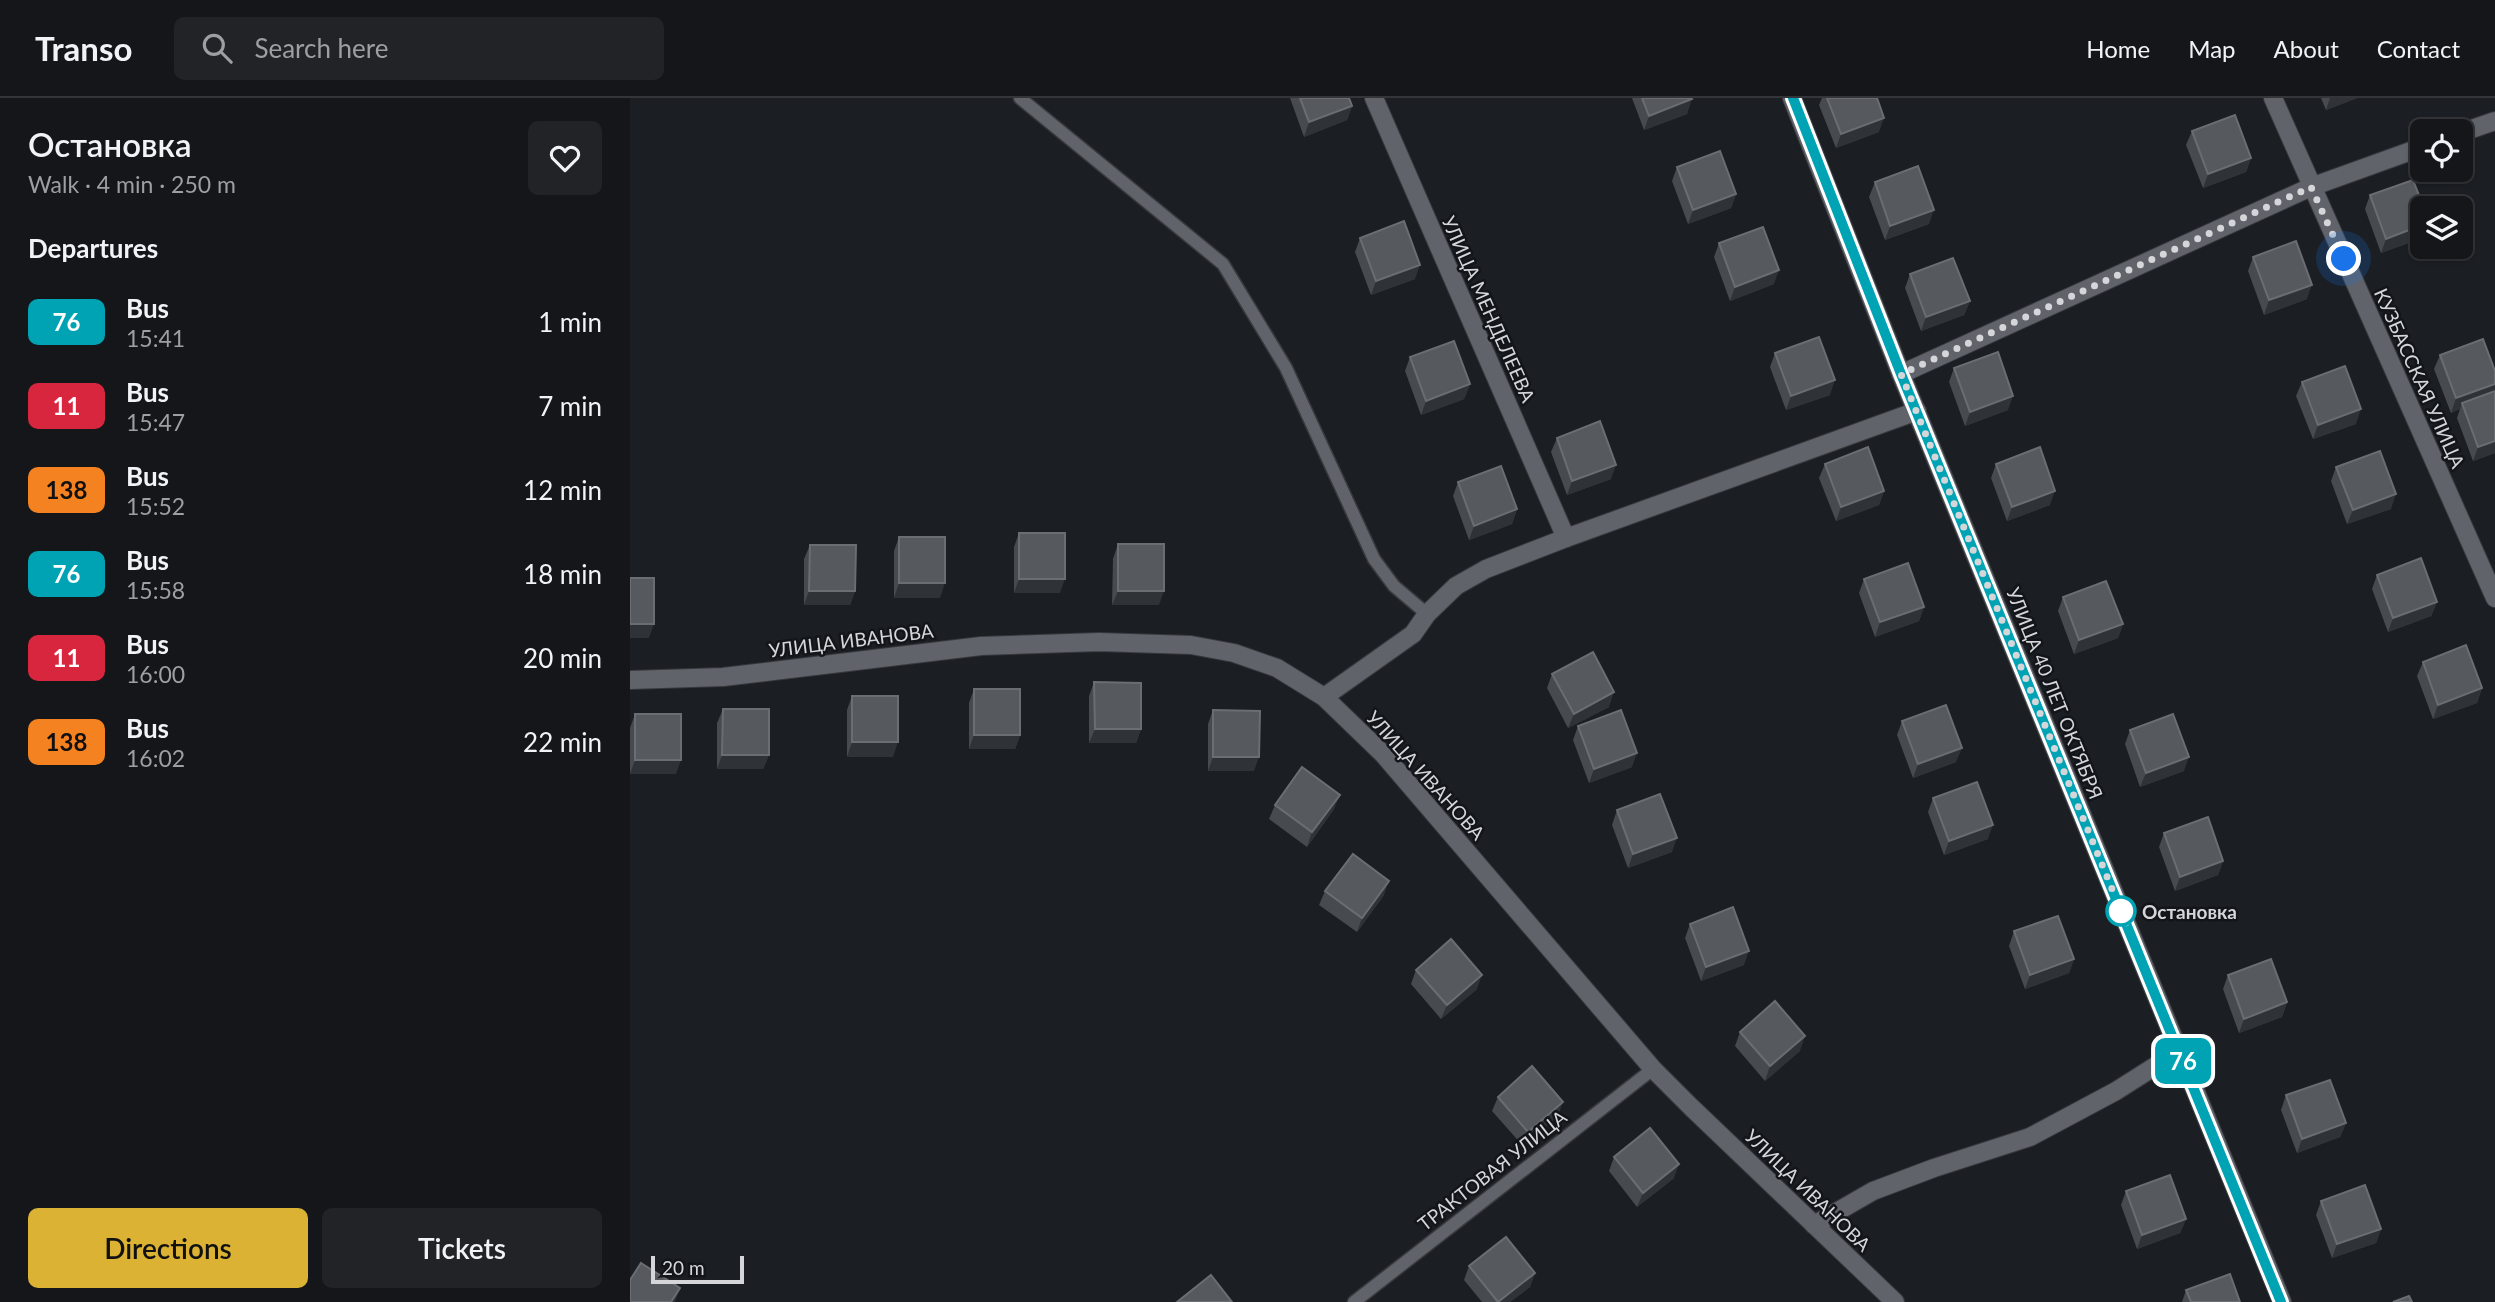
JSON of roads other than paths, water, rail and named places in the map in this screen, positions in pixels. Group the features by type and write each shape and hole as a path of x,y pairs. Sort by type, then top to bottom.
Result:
{"street":[{"name":"УЛИЦА МЕНДЕЛЕЕВА","path":"1374,98 1566,538"},
{"name":"УЛИЦА 40 ЛЕТ ОКТЯБРЯ","path":"1793,98 1901,374 2281,1302"},
{"name":"КУЗБАССКАЯ УЛИЦА","path":"2273,98 2495,598"},
{"path":"2473,129 2495,121"},
{"path":"1901,374 2311,187 2410,151"},
{"path":"1324,697 1346,684 1413,634 1427,614 1456,586 1486,569 1917,411"},
{"name":"УЛИЦА ИВАНОВА","path":"630,680 723,677 981,646 1099,642 1191,645 1234,653 1277,668 1324,697 1383,754 1653,1069 1895,1302"},
{"path":"1814,1225 1872,1191 2030,1137 2116,1091 2179,1051"}],"lane":[{"path":"1020,98 1223,264 1286,368 1374,559 1394,586 1427,614"},
{"name":"ТРАКТОВАЯ УЛИЦА","path":"1354,1302 1653,1069"}],"place":[{"name":"Остановка","path":"2121,911"}]}
